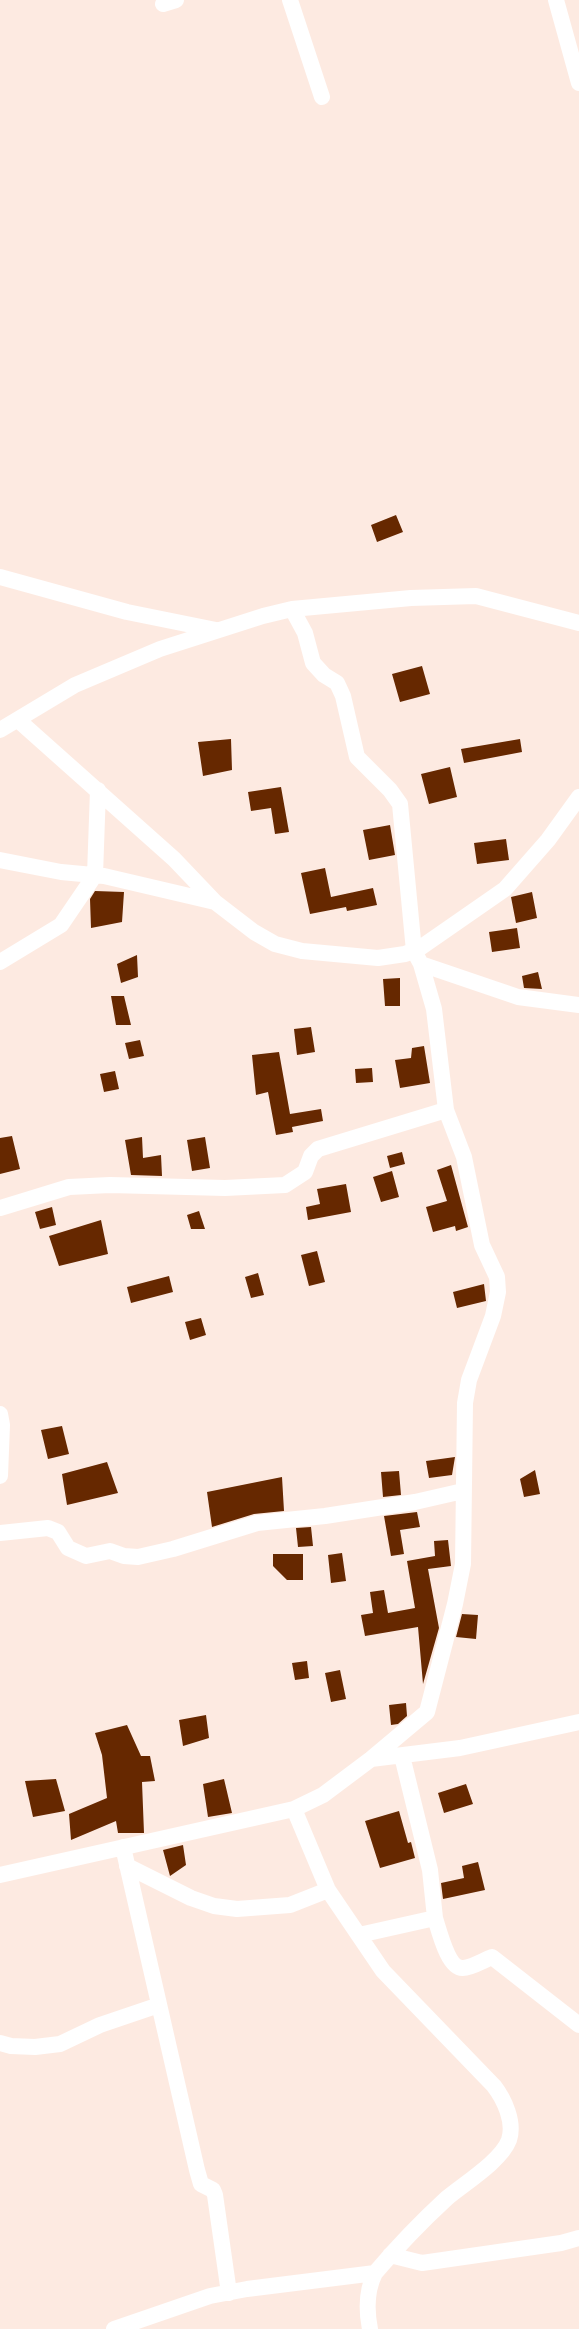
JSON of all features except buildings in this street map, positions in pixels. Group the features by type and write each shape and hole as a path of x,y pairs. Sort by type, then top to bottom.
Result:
{"street":[{"path":"290,0 322,97"},
{"path":"556,0 574,46 579,83"},
{"path":"0,577 127,612 218,630"},
{"path":"0,730 75,685 160,649 263,616 292,609 411,598 476,596 579,623"},
{"path":"0,1875 294,1809 323,1795 371,1759 427,1712 455,1604 463,1564 465,1403 469,1380 493,1316 498,1292 497,1277 482,1245 464,1157 446,1110 434,1009 417,958 400,804 390,790 357,757 343,696 337,683 324,675 313,663 305,633 292,609"},
{"path":"18,720 174,858 216,902 254,932 275,944 302,951 378,958 405,954 518,998 579,1005"},
{"path":"0,962 60,925 95,875 98,790"},
{"path":"417,958 505,889 548,840 579,797"},
{"path":"0,860 60,872 95,875 216,902"},
{"path":"0,1208 68,1187 110,1186 225,1188 284,1186 305,1172 311,1156 318,1149 446,1110"},
{"path":"0,1414 2,1425 1,1473"},
{"path":"0,1533 48,1528 58,1532 68,1548 86,1556 110,1551 124,1556 138,1557 172,1549 257,1523 325,1516 416,1502 463,1490"},
{"path":"371,1759 460,1748 579,1722"},
{"path":"402,1756 430,1870 435,1918 449,1958 454,1965 462,1968 492,1957 579,2026"},
{"path":"294,1809 328,1890 384,1971 494,2086 502,2096 508,2111 509,2139 500,2154 446,2199 390,2255 375,2273 368,2287 367,2315 370,2329"},
{"path":"123,1847 197,2170 201,2184 213,2190 216,2195 229,2293"},
{"path":"127,1866 191,1898 214,1906 237,1909 290,1905 328,1890"},
{"path":"359,1935 435,1918"},
{"path":"0,2043 11,2046 35,2047 60,2044 100,2025 160,2005"},
{"path":"390,2255 422,2263 561,2243 579,2238"},
{"path":"114,2329 210,2296 375,2273"}]}
